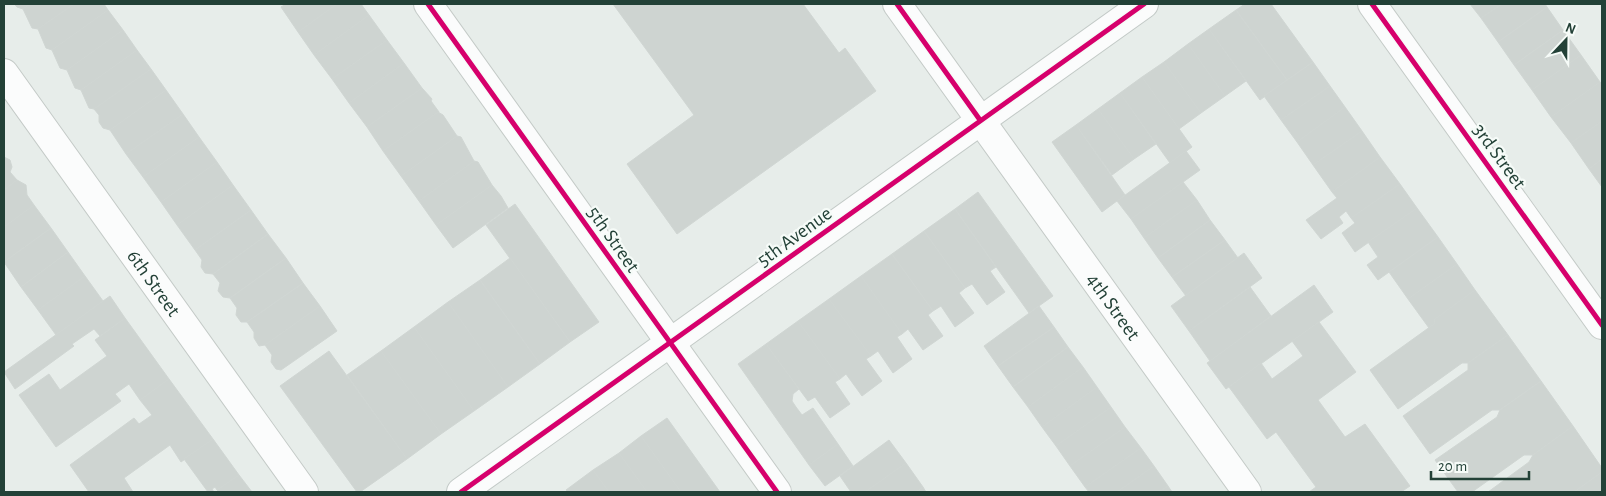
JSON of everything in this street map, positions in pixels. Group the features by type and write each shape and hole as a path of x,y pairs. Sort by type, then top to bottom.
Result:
{"street":[{"name":"5th Street","path":"428,4 777,492"},
{"name":"4th Street","path":"897,4 1247,492"},
{"name":"5th Avenue","path":"461,492 1144,4"},
{"name":"3rd Street","path":"1372,4 1602,325"},
{"name":"6th Street","path":"4,73 304,492"}],"building":[{"path":"14,4 30,4 23,9"},
{"path":"30,4 74,4 38,29 32,28 23,9"},
{"path":"74,4 104,4 108,10 52,50 46,48 38,29"},
{"path":"286,4 337,4 298,32 281,7"},
{"path":"337,4 361,4 369,15 314,55 298,32"},
{"path":"613,4 803,4 839,53 845,48 876,91 677,234 627,164 694,115"},
{"path":"1245,4 1271,4 1313,62 1287,80 1236,10"},
{"path":"1470,4 1502,4 1481,18"},
{"path":"1502,4 1545,4 1547,7 1498,42 1481,18"},
{"path":"1547,7 1563,30 1514,65 1498,42"},
{"path":"108,10 123,30 67,70 60,68 52,50"},
{"path":"1236,10 1287,80 1260,100 1209,29"},
{"path":"369,15 387,40 332,79 314,55"},
{"path":"1209,29 1246,81 1225,96 1188,44"},
{"path":"123,30 137,50 81,90 75,88 67,70"},
{"path":"1563,30 1581,55 1532,90 1514,65"},
{"path":"387,40 404,63 349,103 332,79"},
{"path":"1188,44 1225,96 1201,113 1164,62"},
{"path":"137,50 151,69 94,109 89,108 81,90"},
{"path":"1581,55 1600,82 1551,117 1532,90"},
{"path":"1164,62 1201,113 1179,129 1142,77"},
{"path":"1313,62 1330,86 1281,120 1264,96"},
{"path":"404,63 422,88 367,127 349,103"},
{"path":"151,69 166,90 110,130 103,128 99,122 99,115 94,109"},
{"path":"1142,77 1192,147 1170,163 1120,93"},
{"path":"1600,82 1602,84 1602,121 1571,143 1551,117"},
{"path":"1330,86 1345,107 1297,142 1281,120"},
{"path":"422,88 432,99 431,101 439,112 383,151 367,127"},
{"path":"166,90 183,114 126,154 110,130"},
{"path":"1120,93 1156,144 1134,159 1098,109"},
{"path":"1345,107 1362,131 1313,165 1297,142"},
{"path":"1098,109 1134,159 1112,175 1076,125"},
{"path":"438,112 443,115 457,136 401,176 383,151"},
{"path":"183,114 199,137 143,177 126,154"},
{"path":"1602,121 1602,159 1589,169 1571,143"},
{"path":"1076,125 1125,195 1102,212 1052,142"},
{"path":"1362,131 1380,157 1332,192 1313,165"},
{"path":"457,136 461,137 474,161 419,201 401,176"},
{"path":"199,137 217,162 161,202 143,177"},
{"path":"1186,151 1200,170 1131,219 1117,201"},
{"path":"4,157 10,160 12,167 10,172 17,180 4,190"},
{"path":"1380,157 1400,184 1351,218 1346,211 1339,217 1343,223 1321,239 1306,220 1337,198 1332,192"},
{"path":"1602,159 1602,187 1589,169"},
{"path":"474,161 478,162 492,185 436,225 419,201"},
{"path":"217,162 233,185 177,225 161,202"},
{"path":"17,180 26,185 27,195 34,205 4,227 4,190"},
{"path":"1183,182 1197,200 1144,238 1131,219"},
{"path":"1400,184 1417,208 1355,252 1342,233 1355,223 1351,218"},
{"path":"233,185 251,210 195,250 177,225"},
{"path":"492,185 508,208 453,248 436,225"},
{"path":"978,192 1053,296 1029,313 955,209"},
{"path":"1197,200 1210,220 1158,258 1144,238"},
{"path":"515,204 599,322 570,342 486,225"},
{"path":"34,205 51,228 4,262 4,227"},
{"path":"1417,208 1438,237 1378,280 1367,265 1378,257 1368,242"},
{"path":"955,209 996,267 990,271 1005,292 987,305 972,284 965,288 924,231"},
{"path":"251,210 268,234 213,274 205,273 201,267 202,260 195,250"},
{"path":"1210,220 1225,240 1172,277 1158,258"},
{"path":"51,228 68,252 21,287 4,262"},
{"path":"924,231 965,288 959,293 974,313 955,327 941,306 933,311 892,254"},
{"path":"268,234 286,258 230,298 223,297 218,291 220,283 213,274"},
{"path":"1438,237 1457,264 1408,299 1389,272"},
{"path":"1225,240 1238,258 1186,296 1172,277"},
{"path":"68,252 85,276 38,310 21,287"},
{"path":"1244,253 1262,278 1189,331 1171,306"},
{"path":"892,254 933,311 928,315 943,336 923,350 908,329 902,334 861,276"},
{"path":"286,258 303,283 247,322 241,322 236,315 237,308 230,298"},
{"path":"510,258 570,342 540,364 480,280"},
{"path":"1457,264 1475,290 1435,319 1434,324 1429,328 1408,299"},
{"path":"85,276 103,301 56,335 38,310"},
{"path":"861,276 902,334 897,337 912,359 893,373 878,351 871,356 829,299"},
{"path":"480,280 540,364 508,387 448,302"},
{"path":"303,283 320,306 265,345 259,346 254,338 254,332 247,322"},
{"path":"1314,285 1333,312 1226,389 1207,363"},
{"path":"1250,287 1271,316 1210,361 1189,331"},
{"path":"1475,290 1508,335 1468,363 1462,363 1398,409 1370,370 1434,324 1435,319"},
{"path":"110,296 125,318 100,336 94,329 15,389 4,372"},
{"path":"829,299 871,356 866,359 882,381 862,396 846,374 840,379 798,321"},
{"path":"448,302 508,387 474,411 414,327"},
{"path":"320,306 337,331 281,370 276,369 271,362 272,355 265,345"},
{"path":"1039,306 1054,327 998,366 984,346"},
{"path":"125,318 169,379 140,400 129,384 115,394 121,401 56,447 19,395 49,374 60,390 107,356 95,340"},
{"path":"798,321 840,379 835,382 850,404 830,418 815,397 808,401 766,344"},
{"path":"1319,322 1356,372 1318,400 1345,437 1365,424 1410,486 1401,492 1309,492 1316,487 1276,432 1267,439 1229,387 1261,363 1272,379 1303,356 1292,341"},
{"path":"414,327 474,411 441,434 381,351"},
{"path":"1054,327 1068,347 1013,387 998,366"},
{"path":"1508,335 1541,381 1500,410 1492,410 1430,454 1403,416 1468,370 1468,363"},
{"path":"766,344 799,389 793,394 792,401 796,407 802,415 813,408 838,444 809,465 738,364"},
{"path":"1068,347 1083,367 1028,407 1013,387"},
{"path":"329,351 407,459 360,492 357,492 280,386"},
{"path":"381,351 441,434 407,459 347,375"},
{"path":"1083,367 1097,387 1042,427 1028,407"},
{"path":"169,379 213,439 181,462 170,445 124,478 133,492 89,492 70,465 134,418 139,424 152,415 140,400"},
{"path":"1541,381 1573,426 1533,455 1524,455 1472,492 1458,492 1435,460 1497,417 1500,410"},
{"path":"1097,387 1111,407 1056,446 1042,427"},
{"path":"1111,407 1125,427 1070,466 1056,446"},
{"path":"667,418 720,492 681,492 641,436"},
{"path":"1573,426 1602,468 1602,472 1574,492 1488,492 1529,462 1533,455"},
{"path":"1125,427 1141,448 1085,487 1070,466"},
{"path":"641,436 681,492 647,492 619,453"},
{"path":"213,439 239,475 217,490 215,487 212,489 214,492 208,492 184,459"},
{"path":"889,440 906,463 865,492 851,492 840,476"},
{"path":"838,444 853,466 825,486 809,465"},
{"path":"1141,448 1154,466 1117,492 1089,492 1085,487"},
{"path":"619,453 647,492 609,492 593,470"},
{"path":"906,463 923,487 916,492 865,492"},
{"path":"1154,466 1168,486 1159,492 1117,492"},
{"path":"593,470 609,492 568,492 566,490"},
{"path":"1602,472 1602,492 1574,492"},
{"path":"239,475 252,492 219,492 217,490"},
{"path":"1168,486 1172,492 1159,492"},
{"path":"923,487 926,492 916,492"}],"cycle path":[{"path":"428,4 777,492"},
{"path":"897,4 980,120"},
{"path":"461,492 1144,4"},
{"path":"1372,4 1602,325"}]}
